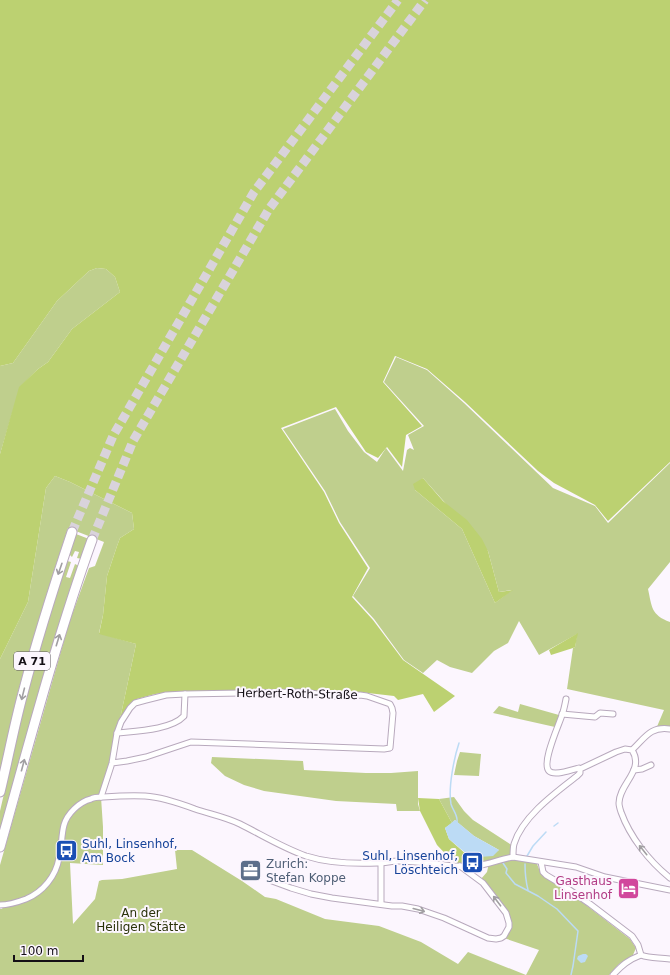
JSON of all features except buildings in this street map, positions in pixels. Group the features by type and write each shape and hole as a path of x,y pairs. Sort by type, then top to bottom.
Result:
{"highway":[{"name":"A 71","path":"0,792 22,694 72,532"},
{"name":"A 71","path":"0,847 55,651 92,540"}],"street":[{"name":"Herbert-Roth-Straße","path":"101,797 112,763 117,733 121,722 135,703 166,696 185,694 303,692 333,696 367,696 390,704 393,713 390,748 384,750 192,742 146,757 112,763"},
{"path":"117,733 149,730 176,723 184,716 185,694"},
{"path":"566,699 549,750 546,767 549,771 564,772 580,769 616,752 625,749 632,750"},
{"path":"562,714 595,716 600,713 613,714"},
{"path":"632,750 654,730 670,728"},
{"path":"632,750 635,762 634,770 623,787 620,796 619,805 621,812 631,832 642,848 657,866 670,878"},
{"path":"634,770 652,765"},
{"path":"512,857 513,846 522,826 555,793 580,774 580,769"},
{"path":"0,905 15,903 31,897 44,887 53,876 58,862 66,819 78,806 91,799 101,797 146,796 162,798 220,816 240,824 306,856 332,861 356,863 400,861 472,866 481,865 502,858 512,857 576,867 605,877 670,890"},
{"path":"541,862 543,872 546,875 590,904 632,936 638,945 640,955"},
{"path":"381,863 381,904"},
{"path":"272,881 311,894 332,898 402,906 424,911 488,938 501,938 507,931 508,918 483,883 460,866"},
{"path":"613,975 623,964 640,955 647,958 670,959"}],"green space":[{"path":"0,0 670,0 670,462 608,521 595,505 554,483 538,471 465,402 427,369 395,356 383,382 422,426 406,435 402,467 387,447 378,458 366,452 336,407 281,428 324,492 339,523 368,568 352,597 373,620 403,660 455,696 434,712 423,694 398,700 394,696 359,692 329,694 301,690 183,691 155,694 137,699 129,705 120,719 136,644 99,634 103,615 107,576 120,538 134,529 132,513 55,476 46,488 28,602 0,659 0,454 19,387 38,369 48,362 72,329 120,292 115,277 106,269 97,268 89,271 57,301 13,363 0,366"},
{"path":"97,268 106,269 115,277 120,292 72,329 48,362 38,369 20,387 0,454 0,366 13,363 57,301 89,271"},
{"path":"396,357 427,370 464,403 553,488 595,506 608,523 670,463 670,562 648,589 653,610 659,616 670,622 670,729 656,729 664,710 567,689 573,648 575,647 577,634 539,655 519,621 508,643 494,651 472,673 450,667 437,660 423,673 404,660 374,619 353,596 370,568 340,522 325,491 283,429 335,409 348,431 364,452 377,462 386,448 403,471 407,450 410,448 414,450 408,435 424,426 384,382","holes":["423,478 488,551 499,592 512,590 495,603 462,529 415,490"]},
{"name":"An der Heiligen Stätte","path":"55,476 132,513 134,529 120,538 117,546 107,576 103,615 99,633 136,644 120,719 121,722 101,797 103,865 70,863 73,924 95,899 99,881 122,879 177,869 175,850 192,850 265,897 276,899 325,919 379,926 421,942 458,964 468,952 526,975 0,975 0,909 2,909 4,905 0,902 0,865 69,623 89,568 95,566 104,542 68,528 18,692 0,773 0,659 28,602 46,488"},
{"path":"423,478 443,501 467,520 482,539 488,551 499,592 513,590 495,603 462,529 415,490 413,484"},
{"path":"76,534 89,539 82,559 77,558 79,552 75,551 72,557 69,554"},
{"path":"67,561 71,562 66,577 70,578 75,564 79,566 0,835 0,811 27,695 39,647"},
{"path":"578,633 575,647 551,655 549,650"},
{"path":"520,704 559,715 555,727 493,713 499,706 518,712"},
{"path":"460,752 481,754 479,776 454,775"},
{"path":"212,757 303,761 304,770 366,773 418,771 418,804 420,811 397,811 396,804 336,801 264,791 244,785 225,776 211,763"},
{"path":"454,797 464,811 473,820 513,846 513,857 529,860 537,864 541,874 586,905 630,939 636,948 633,955 619,964 609,975 526,975 539,950 501,937 507,926 505,916 481,879 487,872 489,863 472,866 469,855 479,857 499,850 474,836 455,820 452,823 439,799"},
{"path":"418,798 439,799 452,823 445,828 449,839 467,855 469,855 472,866 456,865 437,845 420,811"}],"water":[{"path":"455,820 474,836 499,850 493,856 479,857 468,855 449,839 445,828"},
{"path":"583,954 588,956 585,962 581,963 577,959 578,956"}],"waterway":[{"path":"457,822 456,815 451,804 450,790 453,765 459,743"},
{"path":"554,826 558,823"},
{"path":"527,856 533,846 546,832"},
{"path":"503,863 507,869 506,873 515,884 538,896 557,909 578,931 571,975"},
{"path":"525,864 528,890"}],"tunnel":[{"path":"72,532 113,436 254,192 398,0"},
{"path":"92,540 133,441 269,209 425,0"}],"place":[{"name":"Suhl, Linsenhof, Am Bock","path":"66,851"},
{"name":"Suhl, Linsenhof, Löschteich","path":"473,863"},
{"name":"Zurich: Stefan Koppe","path":"251,871"},
{"name":"Gasthaus Linsenhof","path":"628,888"}]}
